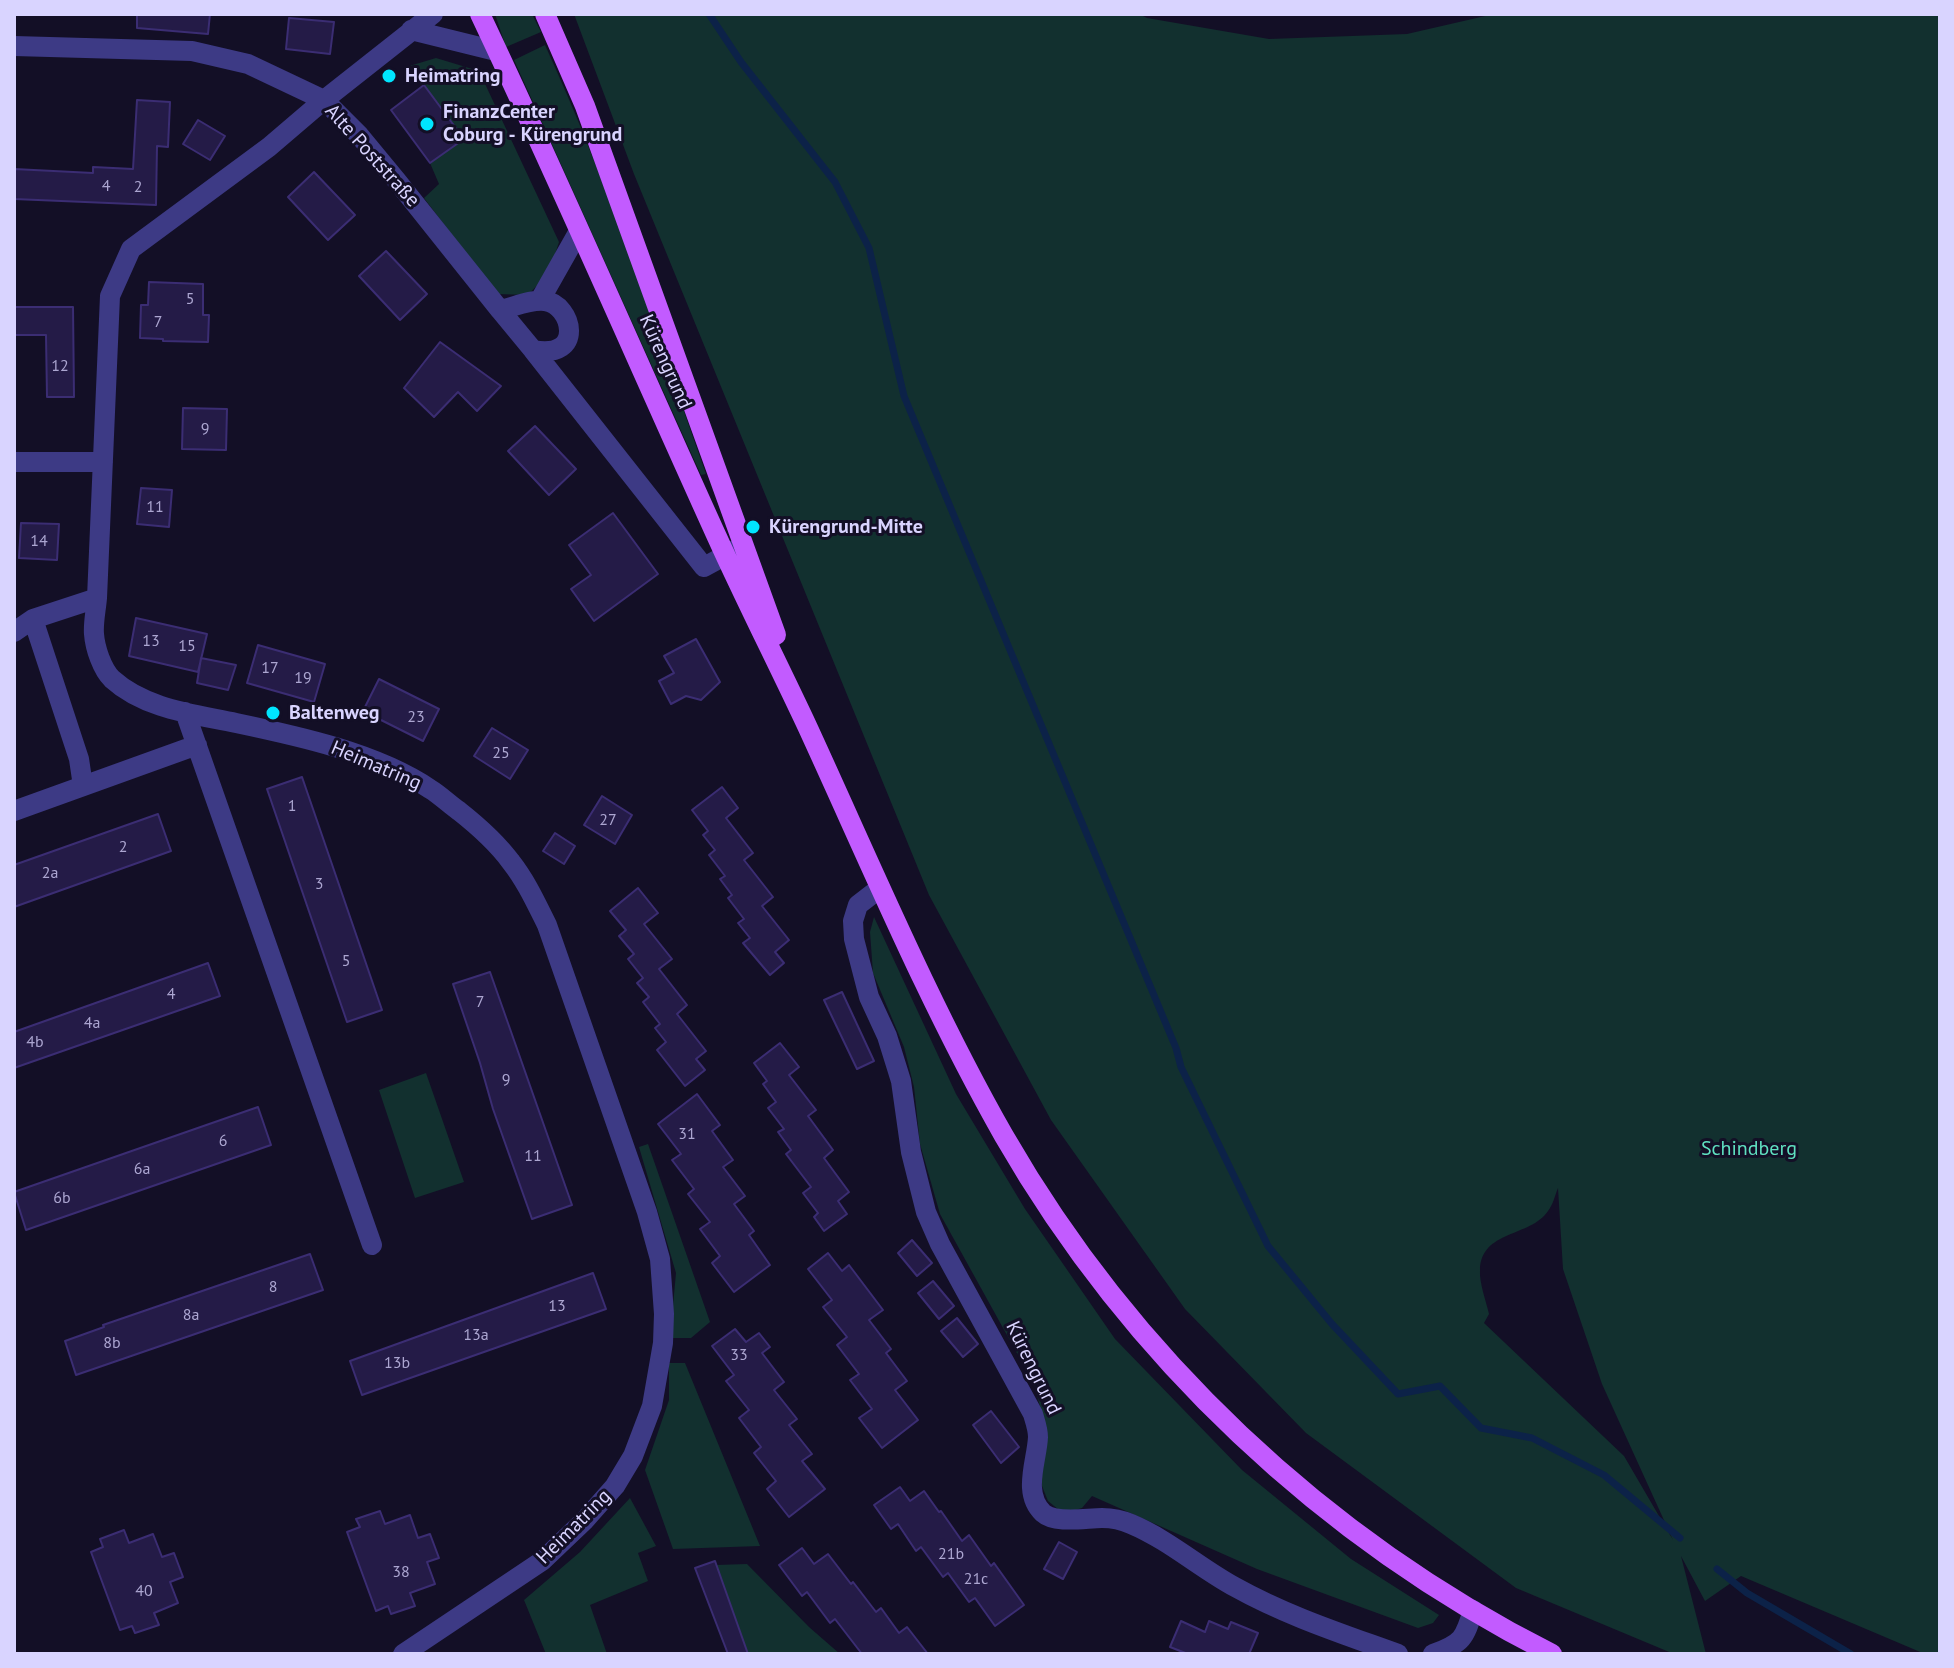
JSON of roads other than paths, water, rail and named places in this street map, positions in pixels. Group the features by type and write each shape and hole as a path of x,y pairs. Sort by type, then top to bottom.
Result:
{"main road":[{"name":"Kürengrund","path":"480,14 726,556 948,1031 1006,1139 1073,1244 1118,1305 1211,1407 1302,1491 1399,1562 1473,1610 1552,1654"},
{"name":"Kürengrund","path":"545,14 596,135 808,729"}],"street":[{"name":"Heimatring","path":"403,1654 542,1561 615,1486 633,1456 652,1406 663,1343 660,1259 647,1212 547,925 530,890 510,860 476,825 429,788 392,769 337,747 146,701 107,673 93,634 110,296 131,249 269,147 433,14"},
{"path":"411,30 496,51"},
{"name":"Alte Poststraße","path":"14,46 192,51 248,64 324,100 388,170 704,567 726,556"},
{"path":"540,300 579,231"},
{"path":"500,310 540,300 550,301 559,307 568,322 568,339 563,347 547,353 533,350"},
{"path":"14,462 103,462"},
{"path":"726,556 744,545"},
{"path":"14,632 33,619 97,598"},
{"path":"33,619 79,759 83,786"},
{"path":"185,712 372,1245"},
{"path":"14,811 197,745"},
{"name":"Kürengrund","path":"880,888 858,905 853,921 854,939 869,997 887,1036 901,1081 911,1152 926,1212 940,1244 1033,1414 1038,1434 1031,1482 1036,1504 1052,1518 1105,1518 1134,1525 1186,1554 1233,1586 1284,1612 1398,1654"},
{"path":"1433,1654 1460,1642 1473,1610"}],"waterway":[{"path":"709,14 741,62 835,182 869,248 904,396 1176,1048 1181,1067 1268,1246 1332,1324 1398,1394 1440,1386 1481,1428 1532,1438 1604,1475 1680,1538"},
{"path":"1717,1569 1747,1593 1851,1654"}],"place":[{"name":"Heimatring","path":"389,76"},
{"name":"FinanzCenter Coburg - Kürengrund","path":"427,124"},
{"name":"Kürengrund-Mitte","path":"753,527"},
{"name":"Baltenweg","path":"273,713"}],"park label":[{"name":"Schindberg","path":"1749,1149"}]}
